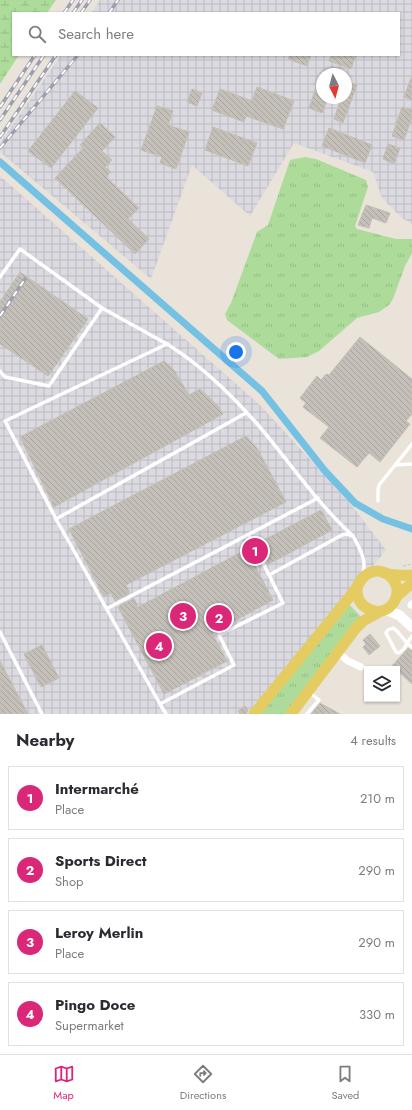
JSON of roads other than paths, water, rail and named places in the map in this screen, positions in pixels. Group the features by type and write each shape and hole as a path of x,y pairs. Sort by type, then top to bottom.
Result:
{"main road":[{"path":"254,714 345,602 365,575 378,571 398,575 412,575"},
{"path":"386,573 396,583 396,609 399,615 412,627"},
{"path":"361,580 357,590 361,603 368,609 377,611 383,610 399,615"},
{"path":"291,714 302,690 337,652 356,628 359,617 390,607 396,598 412,583"}],"street":[{"path":"337,652 348,661 361,667"}],"lane":[{"path":"0,277 20,248 102,308 182,354 223,388 263,431 318,498 342,526 353,536 363,560 364,570 361,580"},
{"path":"0,371 5,377 50,386 102,308"},
{"path":"166,714 108,608 56,519 5,421 167,344"},
{"path":"56,519 246,413"},
{"path":"378,501 379,484 412,444"},
{"path":"395,465 412,465"},
{"path":"108,608 318,498"},
{"path":"269,575 342,535 346,534 353,536"},
{"path":"248,535 254,545"},
{"path":"160,704 234,665 219,635 284,603 260,557"},
{"path":"412,636 408,643 402,651 399,653 396,652 387,635 390,628 395,629 408,643 412,647"},
{"path":"0,632 42,714"},
{"path":"302,690 319,700 307,714"}],"waterway":[{"path":"0,162 262,391 325,471 355,503 383,519 412,529"}],"railway":[{"path":"65,12 73,0"},
{"path":"74,12 82,0"},
{"path":"82,12 90,0"},
{"path":"110,12 118,0"},
{"path":"0,107 34,56"},
{"path":"0,120 43,56"},
{"path":"0,137 55,56"},
{"path":"0,148 77,56"},
{"path":"0,316 25,279"}],"place":[{"name":"Intermarché","path":"255,551"},
{"name":"Leroy Merlin","path":"183,616"},
{"name":"Sports Direct","path":"219,618"},
{"name":"Pingo Doce","path":"159,646"}]}
